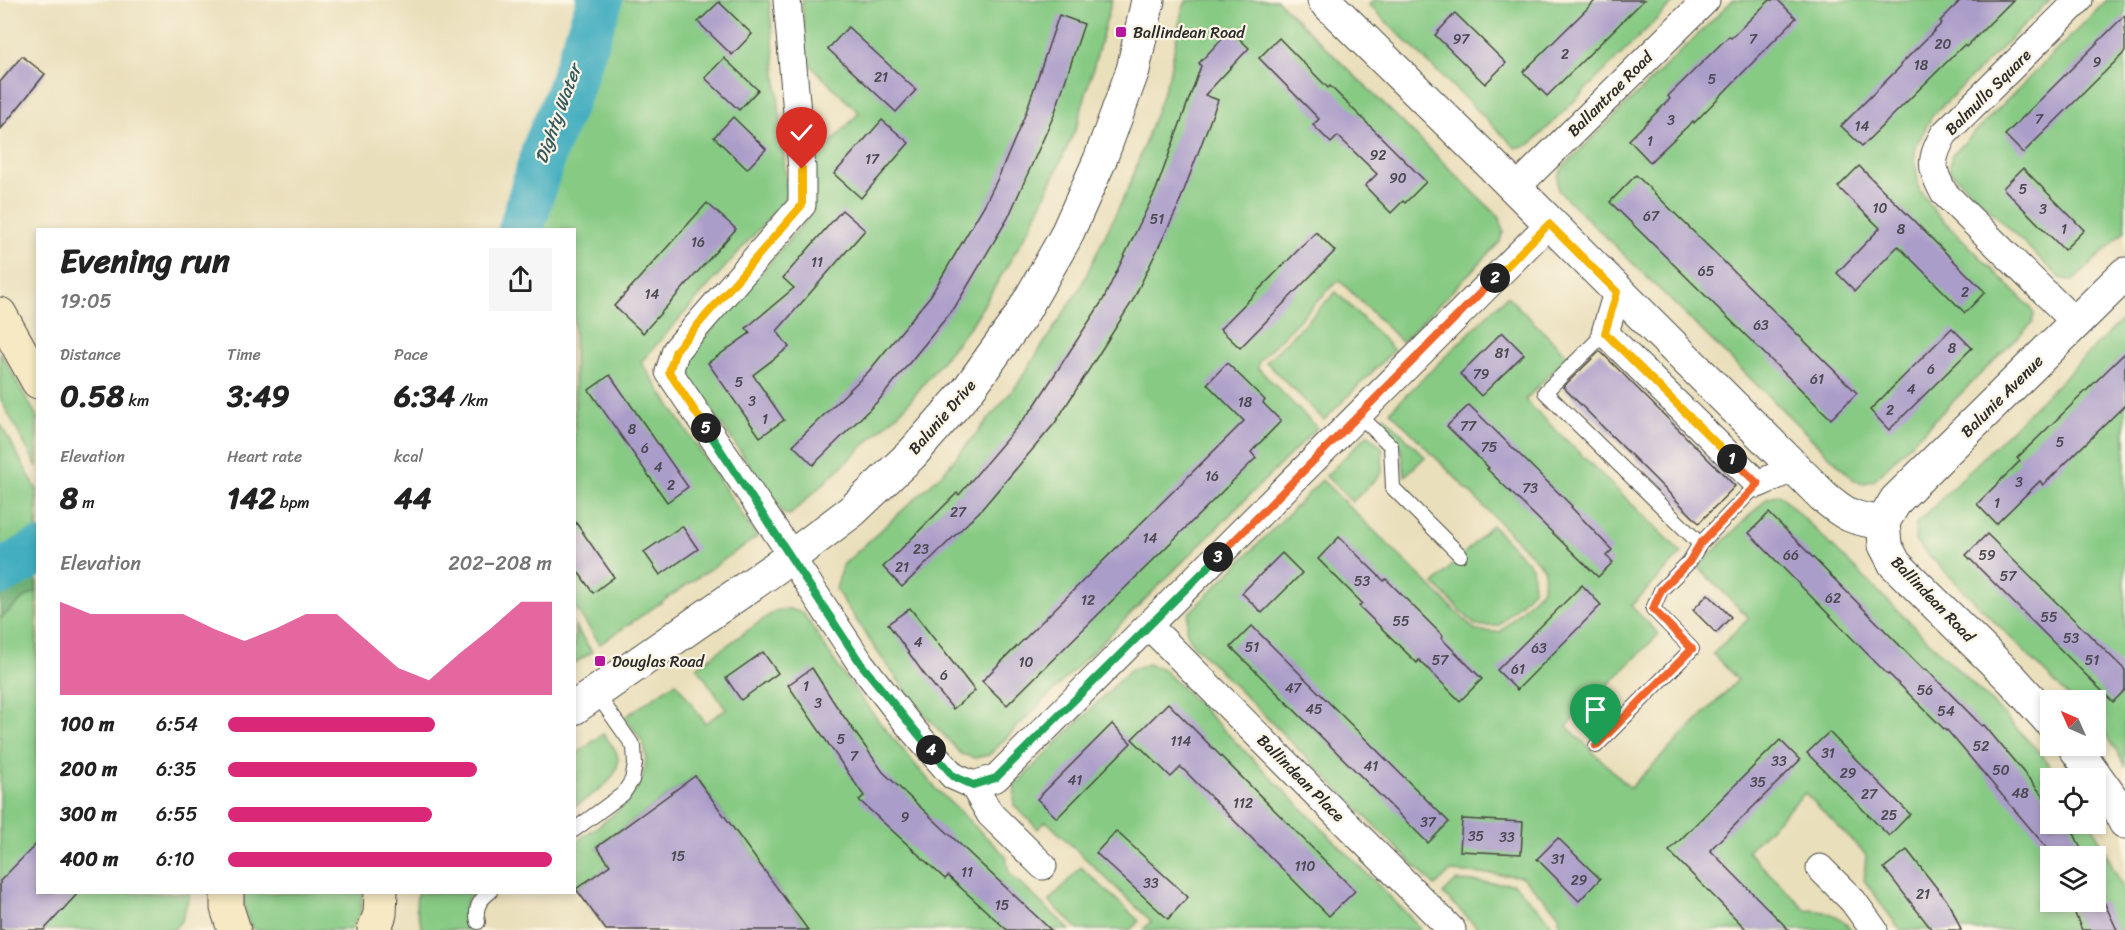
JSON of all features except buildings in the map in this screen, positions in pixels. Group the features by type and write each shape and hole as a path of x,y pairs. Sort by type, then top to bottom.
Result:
{"main road":[{"path":"0,314 36,378"},
{"path":"227,894 227,908 234,930"}],"street":[{"path":"787,0 802,169 802,205 676,350 669,372 861,664 912,729 953,776 973,785 990,814 1043,866"},
{"name":"Balunie Drive","path":"585,701 791,557 852,511 912,454 968,390 1020,317 1065,238 1100,160 1133,70 1148,0"},
{"path":"1324,0 1823,496 1843,513 1867,521 1883,522"},
{"name":"Ballantrae Road","path":"1515,189 1706,0"},
{"name":"Balmullo Square","path":"2076,323 1944,193 1933,173 1934,152 1944,134 2079,0"},
{"path":"973,785 996,778 1549,224"},
{"name":"Balunie Avenue","path":"1883,522 1896,500 2125,274"},
{"path":"1617,292 1605,333 1758,484 1794,468"},
{"name":"Ballindean Road","path":"1883,522 1885,545 1895,564 2012,679 2040,710"},
{"name":"Ballindean Place","path":"1149,627 1452,930"},
{"path":"2081,756 2117,806 2125,822"},
{"path":"1820,868 1853,901 1874,930"}],"lane":[{"path":"1605,333 1545,392 1700,544"},
{"path":"1359,415 1391,446 1394,488 1460,555"},
{"path":"1596,746 1692,649 1653,609 1661,590 1689,562 1700,544 1758,484"},
{"path":"576,829 623,794 632,780 635,764 634,747 585,701"},
{"path":"478,922 476,911 481,899 487,894"}],"green space":[{"path":"600,0 769,0 787,191 782,203 641,362 757,537 600,644 576,608 576,228 522,228 545,148 566,99"},
{"path":"802,0 1112,0 1077,126 1031,226 974,321 906,406 790,515 784,514 687,375 685,365 689,356 814,211 813,162 859,113 806,61"},
{"path":"1187,0 1277,0 1500,218 1503,231 1500,242 1402,342 1340,281 1334,284 1259,361 1258,368 1317,428 989,755 975,758 961,754 918,707 836,590 842,566 944,472 1017,385 1080,288 1130,184 1169,76 1182,10"},
{"path":"1374,0 1676,0 1531,144 1516,148 1369,5"},
{"path":"1733,0 2050,0 1932,116 1915,148 1919,189 1935,212 2031,308 2034,314 2033,322 1873,481 1863,483 1854,480 1558,190 1558,176 1563,167"},
{"path":"2107,0 2125,0 2125,231 2073,281 2060,278 1950,171 1951,156"},
{"path":"1336,292 1394,350 1324,420 1266,362"},
{"path":"1507,296 1568,356 1525,400 1682,553 1631,606 1659,634 1567,726 1630,788 1738,680 1713,654 1749,618 1698,567 1767,498 1779,494 1995,706 2040,753 2040,756 2042,756 2052,768 2040,768 2040,834 2097,834 2103,846 2040,846 2040,912 2106,912 2106,853 2125,892 2125,930 1900,930 1864,880 1866,855 1805,793 1747,851 1806,910 1837,916 1851,930 1560,930 1559,914 1521,876 1450,872 1435,886 1191,642 1186,629 1189,613 1322,480 1476,631 1500,632 1543,588 1544,568 1390,411"},
{"path":"2125,317 2125,765 2106,734 2106,690 2062,690 1915,541 1916,524"},
{"path":"0,352 36,415 36,465 0,398"},
{"path":"1384,416 1425,457 1405,476 1401,447 1377,423"},
{"path":"0,423 36,488 36,551 0,573"},
{"path":"1368,434 1383,448 1382,473 1352,502 1326,476"},
{"path":"1492,525 1532,567 1534,589 1498,626 1476,626 1434,584"},
{"path":"36,551 36,592 24,598 0,619 0,573"},
{"path":"36,592 36,894 190,894 182,920 173,930 0,930 0,619 24,598"},
{"path":"789,609 803,613 842,673 881,724 936,789 1006,856 1009,873 1070,930 808,930 695,776 597,847 610,865 576,889 576,842 624,805 642,780 645,766 644,745 624,718 676,682 705,723 726,709 697,667 775,611"},
{"path":"576,628 592,652 576,662"},
{"path":"1148,664 1163,669 1418,925 1420,930 1143,930 1151,921 1046,821 1038,829 1014,805 1015,785 1130,670"},
{"path":"603,734 613,746 618,763 611,779 576,805 576,754"},
{"path":"1081,867 1139,921 1130,930 1079,930 1049,901"},
{"path":"1456,881 1514,884 1550,921 1551,930 1480,930 1443,894"},
{"path":"243,894 363,894 360,912 351,930 254,930 248,921"},
{"path":"417,894 470,894 465,911 470,930 423,930 416,908"}],"waterway":[{"name":"Dighty Water","path":"522,228 545,148 566,99 600,0"},
{"name":"Dighty Water","path":"0,573 36,553"}],"place":[{"name":"Ballindean Road","path":"1121,32"},
{"name":"Douglas Road","path":"600,661"}],"route":[{"path":"802,169 802,205 676,350 669,372 861,664 912,729 953,776 973,785 996,778 1549,224 1617,292 1605,333 1758,484 1700,544 1689,562 1661,590 1653,609 1692,649 1596,746"}]}
